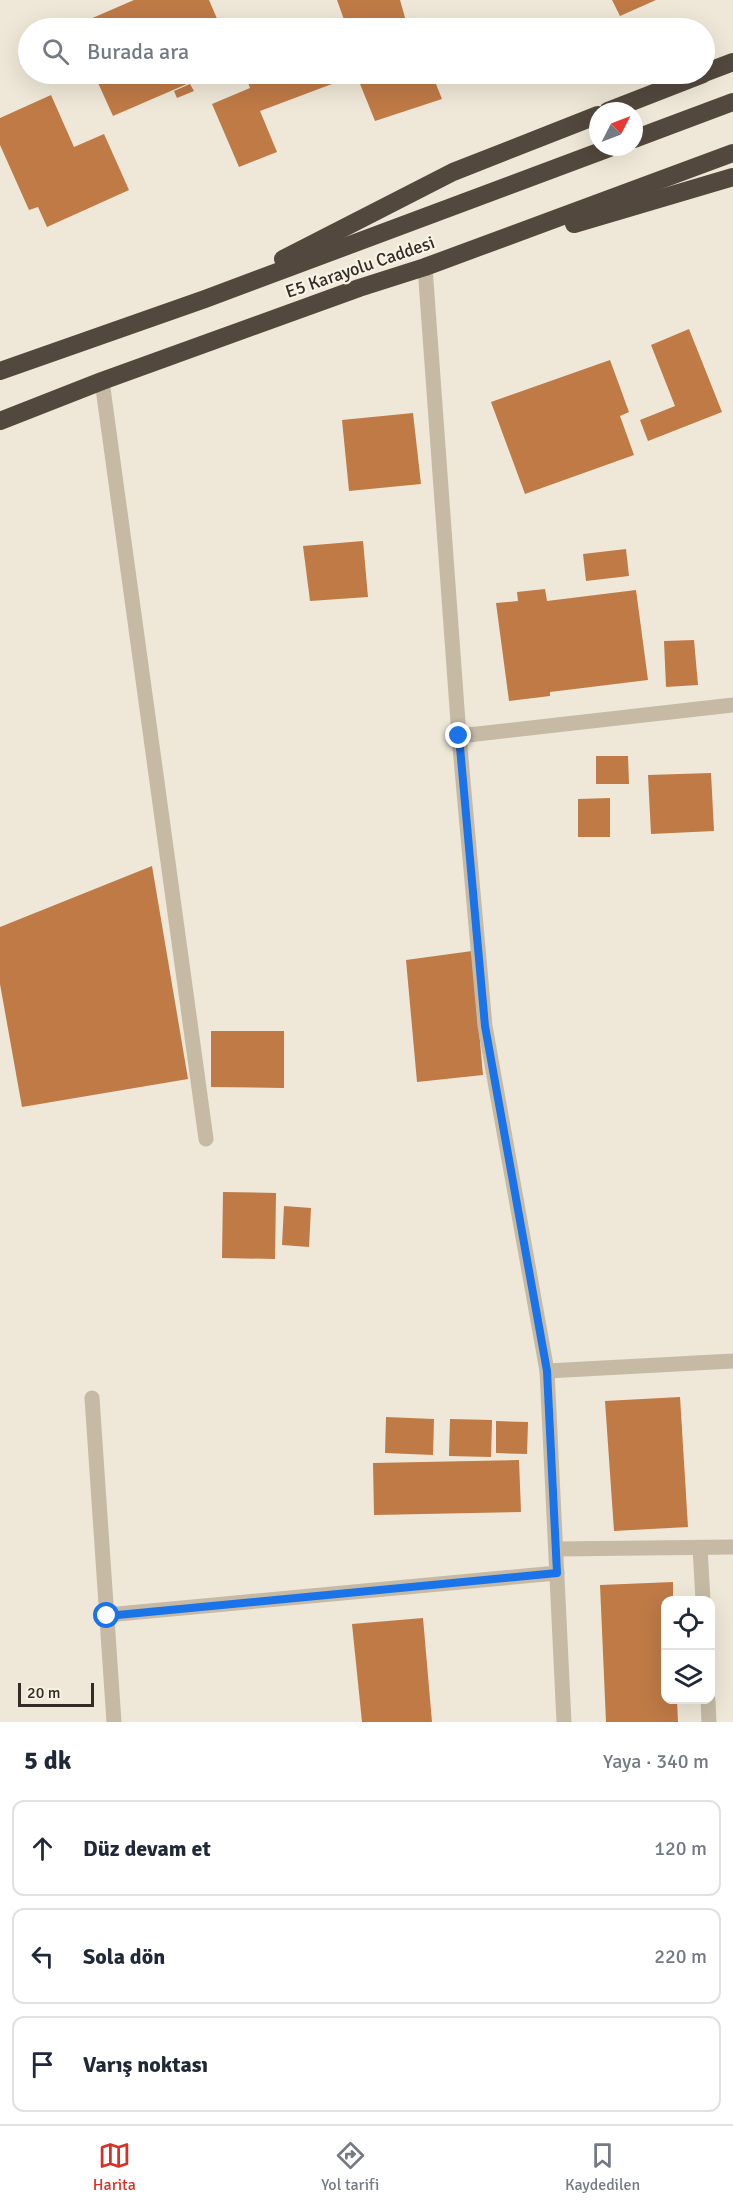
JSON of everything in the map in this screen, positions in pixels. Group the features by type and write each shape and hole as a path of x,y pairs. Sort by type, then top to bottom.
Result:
{"highway":[{"path":"715,69 733,62"},
{"path":"631,102 676,84"},
{"path":"643,136 733,102"},
{"path":"205,298 453,172 589,119"},
{"name":"E5 Karayolu Caddesi","path":"0,421 102,381 358,288 425,267 733,153"},
{"name":"E5 Karayolu Caddesi","path":"0,371 205,298 589,156"},
{"path":"425,267 733,177"}],"street":[{"path":"425,267 459,736 485,1026 547,1371 564,1722"},
{"path":"102,381 206,1139"},
{"path":"459,736 733,705"},
{"path":"547,1371 733,1362"},
{"path":"92,1398 114,1722"},
{"path":"556,1549 733,1547"},
{"path":"700,1548 703,1596"},
{"path":"107,1616 557,1573"},
{"path":"708,1704 709,1722"}],"building":[{"path":"134,0 209,0 217,18 92,18"},
{"path":"337,0 400,0 405,18 343,18"},
{"path":"612,0 656,0 620,16"},
{"path":"99,84 187,84 113,116"},
{"path":"190,84 194,91 177,98 174,91"},
{"path":"249,84 332,84 260,111 277,152 239,167 212,104 250,88"},
{"path":"360,84 436,84 442,99 375,121"},
{"path":"51,95 74,147 104,134 129,190 47,227 38,207 29,210 0,145 0,118"},
{"path":"689,329 722,412 648,441 640,420 675,406 651,345"},
{"path":"610,360 629,412 620,416 634,455 525,494 491,402"},
{"path":"413,413 421,484 349,491 342,420"},
{"path":"363,541 368,597 310,601 303,546"},
{"path":"626,549 629,576 586,581 583,554"},
{"path":"545,589 547,601 636,590 648,680 550,692 550,696 509,701 496,603 518,601 517,592"},
{"path":"694,640 698,685 666,687 664,641"},
{"path":"596,756 628,756 629,784 596,784"},
{"path":"711,773 714,831 651,834 648,775"},
{"path":"610,798 610,837 578,837 578,799"},
{"path":"152,866 188,1079 22,1107 0,984 0,927"},
{"path":"472,951 483,1075 417,1082 406,960"},
{"path":"211,1031 284,1031 284,1088 211,1087"},
{"path":"223,1192 276,1193 275,1259 222,1258"},
{"path":"284,1206 311,1208 309,1247 282,1245"},
{"path":"680,1397 688,1527 614,1531 605,1401"},
{"path":"386,1417 434,1419 433,1455 385,1453"},
{"path":"450,1419 492,1420 491,1457 449,1456"},
{"path":"496,1421 528,1422 527,1454 496,1453"},
{"path":"519,1460 521,1512 374,1515 373,1463"},
{"path":"673,1582 673,1596 661,1596 661,1704 677,1704 678,1722 606,1722 600,1585"},
{"path":"423,1618 432,1722 362,1722 352,1624"}],"route":[{"path":"107,1616 557,1573 547,1371 485,1026 459,736"}]}
